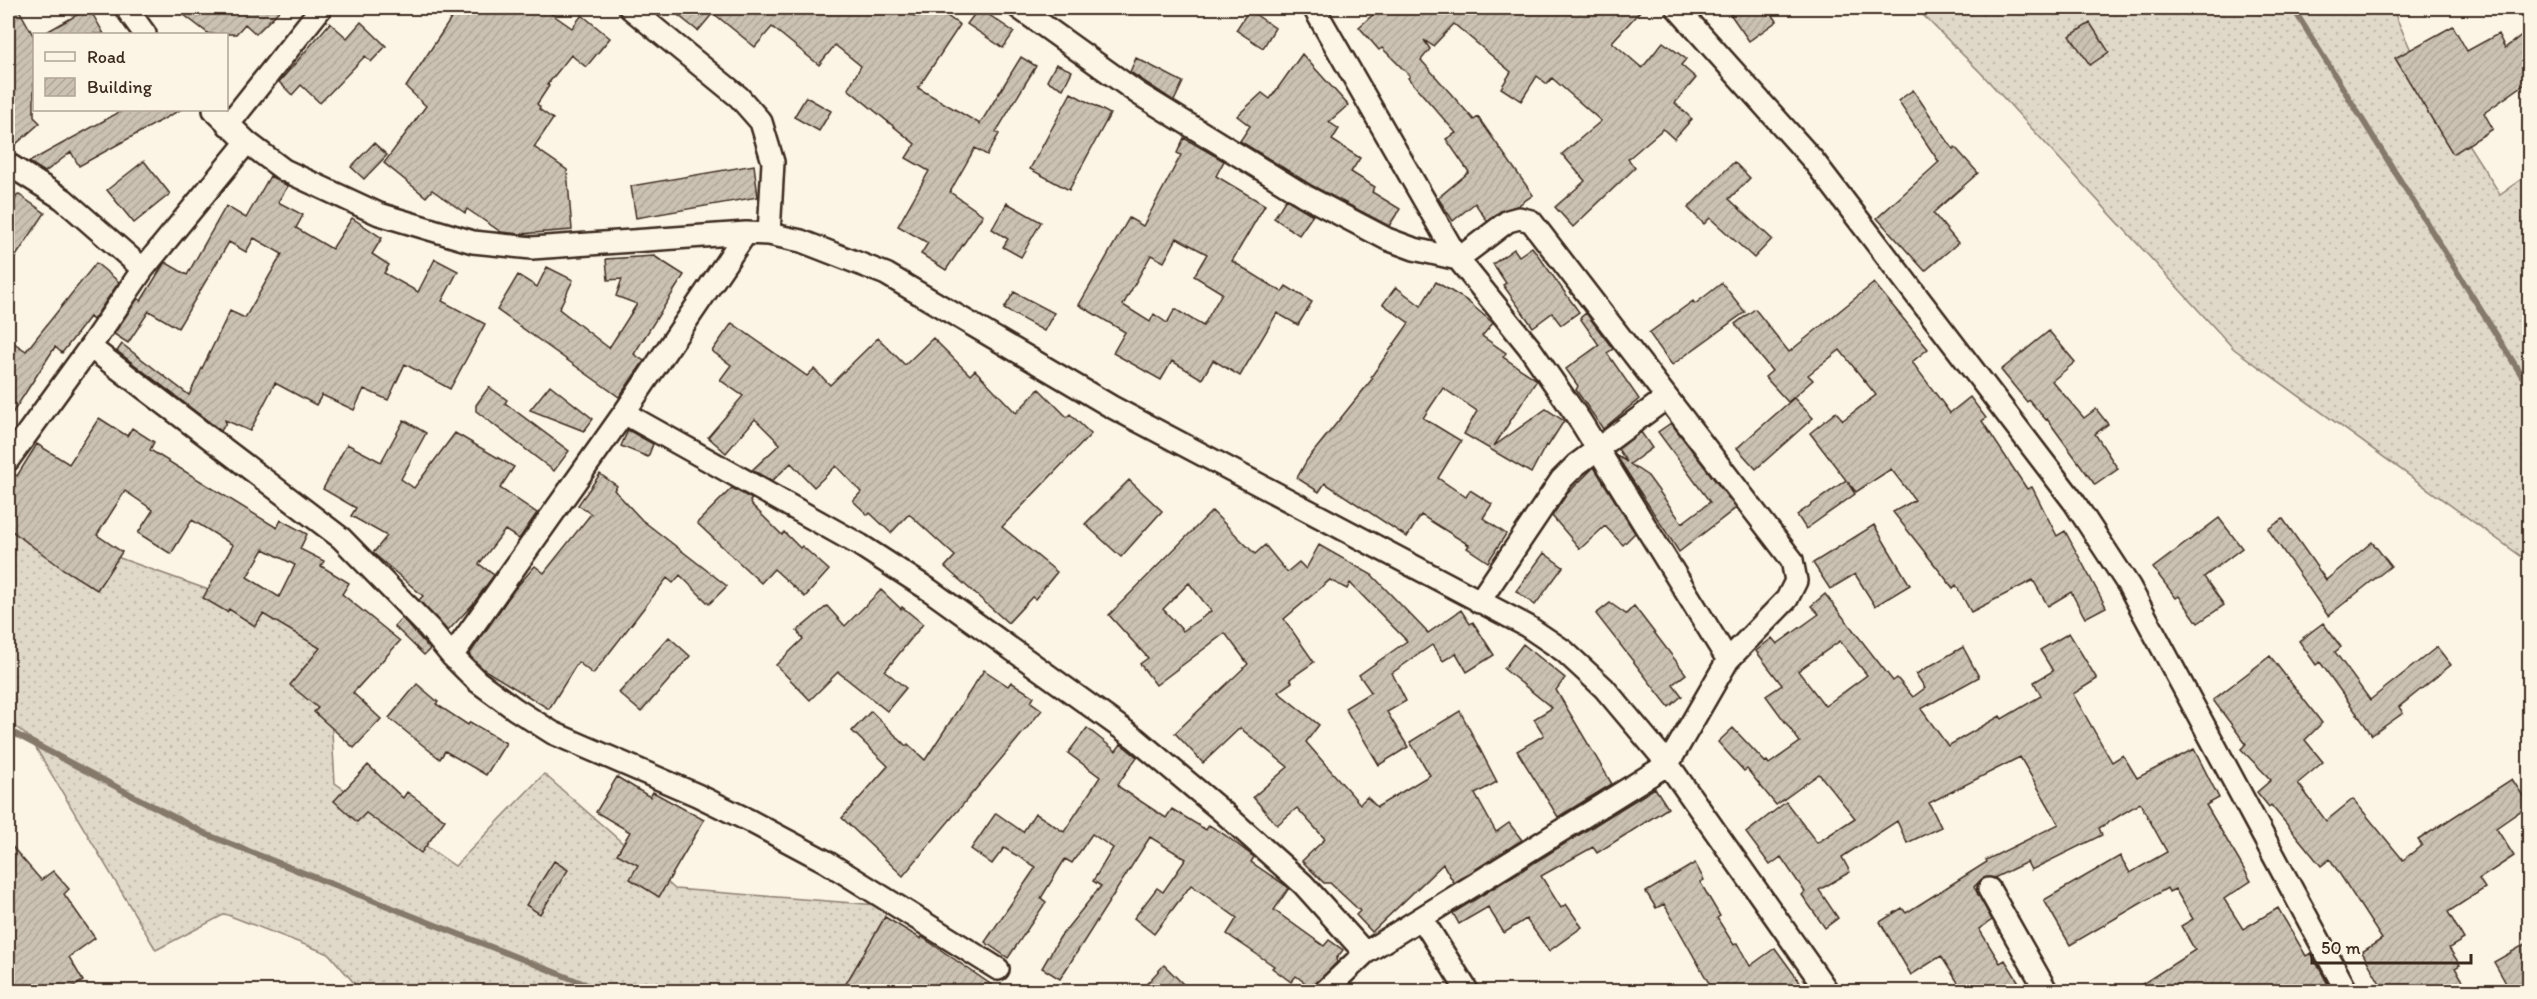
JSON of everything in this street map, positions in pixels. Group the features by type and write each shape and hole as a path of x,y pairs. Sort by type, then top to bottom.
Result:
{"street":[{"path":"126,8 144,33"},
{"path":"228,125 321,8"},
{"path":"630,8 739,97 761,122 773,162 769,234"},
{"path":"1019,8 1139,94 1305,196 1387,239 1414,249 1458,259"},
{"path":"1314,8 1458,259 1529,347 1598,448 1728,660"},
{"path":"1677,8 1813,160 2074,502 2128,586 2347,992"},
{"path":"215,111 247,142 284,170 379,214 473,242 532,248 747,233 769,234 801,241 886,274 1112,407 1527,626 1564,651 1604,688 1668,764 1828,992"},
{"path":"8,460 143,269 247,142"},
{"path":"8,164 63,199 143,269"},
{"path":"1324,992 1365,953 1668,764 1728,660 1787,599 1796,581 1792,560 1531,221 1519,218 1508,221 1458,259"},
{"path":"452,656 624,413 747,233"},
{"path":"90,347 341,538 422,620 452,656 477,681 553,733 697,795 825,861 998,969"},
{"path":"1479,602 1554,489 1576,465 1666,398"},
{"path":"624,413 860,545 928,589 1135,738 1303,884 1365,953"},
{"path":"1989,889 2047,992"},
{"path":"1422,919 1468,992"}],"shaded area":[{"path":"1916,8 2392,8 2418,66 2500,194 2529,174 2529,562 2234,349 1980,72"},
{"path":"8,518 326,632 335,783 455,866 544,774 675,889 890,906 846,991 361,991 329,954 225,914 156,950 30,738 8,721"}],"building":[{"path":"8,8 18,8 33,35 33,111 34,117 40,123 8,151"},
{"path":"89,8 103,33 45,33"},
{"path":"175,8 282,8 256,34 245,24 236,34 208,33"},
{"path":"458,8 543,8 572,28 582,15 610,38 586,67 571,55 547,85 549,86 537,104 539,109 553,119 534,147 567,170 572,230 520,234 501,232 467,209 465,213 432,190 426,197 384,163 426,106 406,87"},
{"path":"669,8 904,8 915,17 922,8 935,8 960,25 918,88 980,124 1021,57 1036,66 996,132 999,134 987,155 975,148 950,192 983,215 946,270 921,254 928,243 898,226 929,171 906,158 915,144 848,89 861,66 835,45 819,65 772,27 755,47 713,13 698,31"},
{"path":"979,8 1014,32 1003,48 967,24"},
{"path":"1372,8 1643,8 1612,42 1642,68 1663,42 1686,59 1681,65 1696,78 1675,103 1692,119 1674,139 1663,129 1628,159 1635,168 1573,227 1555,207 1585,181 1562,154 1601,121 1552,78 1547,84 1537,76 1521,101 1501,88 1511,72 1454,24 1433,46 1424,40 1430,49 1421,60 1474,120 1478,117 1533,195 1517,206 1501,211 1487,221 1475,203 1453,221 1438,198 1469,172 1446,139 1456,133 1408,78 1410,76 1382,48 1379,50 1359,27 1377,11"},
{"path":"1726,8 1768,8 1777,21 1749,41"},
{"path":"1249,10 1275,28 1263,48 1236,30"},
{"path":"361,22 386,46 371,62 365,56 320,103 301,85 292,95 279,82 330,23 347,38"},
{"path":"2090,23 2109,52 2090,65 2070,36"},
{"path":"2453,26 2467,51 2498,34 2505,48 2529,29 2529,81 2484,113 2493,129 2453,154 2395,58"},
{"path":"1302,54 1348,105 1329,122 1339,129 1332,140 1360,158 1351,172 1375,187 1372,192 1400,209 1389,226 1311,185 1240,141 1250,126 1237,116 1262,93 1270,99"},
{"path":"1136,58 1183,82 1174,101 1130,72"},
{"path":"1056,64 1072,71 1063,89 1047,81"},
{"path":"1913,90 1953,149 1955,147 1978,173 1933,213 1958,243 1925,271 1877,218 1939,162 1898,101"},
{"path":"1071,93 1110,114 1069,190 1030,169"},
{"path":"806,97 831,111 819,131 794,117"},
{"path":"121,111 178,111 79,166 71,152 45,172 29,162"},
{"path":"1184,138 1224,161 1216,176 1265,205 1232,261 1282,292 1286,286 1312,302 1298,325 1277,313 1240,376 1213,360 1202,379 1172,361 1161,380 1113,353 1125,332 1079,305 1129,218 1143,226 1181,155 1177,153","holes":["1177,238 1207,254 1194,276 1222,293 1203,326 1175,309 1167,323 1154,314 1150,322 1123,305 1151,255 1164,262"]},
{"path":"374,143 387,155 364,179 351,167"},
{"path":"144,161 170,194 134,223 107,190"},
{"path":"1734,162 1750,178 1729,199 1772,239 1754,258 1710,218 1704,224 1688,208"},
{"path":"754,165 758,197 636,218 631,186"},
{"path":"270,176 288,186 278,202 303,215 296,228 332,249 352,218 382,238 372,254 389,265 384,273 418,292 435,259 458,271 442,301 485,324 450,389 405,364 388,400 364,389 354,410 322,395 316,405 275,383 250,431 225,420 226,423 221,431 117,351 122,344 189,395 230,311 245,318 282,254 254,238 246,252 229,242 178,328 149,311 128,343 114,334 138,298 141,301 165,262 187,275 226,206 246,218"},
{"path":"18,194 45,213 8,268 8,210"},
{"path":"1286,199 1313,215 1299,235 1274,218"},
{"path":"1007,203 1041,222 1021,257 1003,247 1008,239 992,229"},
{"path":"1532,247 1579,312 1561,325 1552,313 1533,327 1503,285 1506,283 1493,264 1514,249 1519,256"},
{"path":"654,256 684,275 634,354 644,361 619,397 497,310 518,275 537,287 547,267 573,280 559,309 609,348 637,304 616,296 622,279 608,280 606,259"},
{"path":"96,263 119,282 93,320 90,317 62,353 55,347 8,420 8,339 26,351"},
{"path":"1436,282 1466,300 1493,323 1482,336 1506,353 1503,357 1537,380 1494,446 1546,409 1564,421 1548,446 1546,445 1531,473 1464,434 1477,411 1443,388 1423,418 1461,441 1438,478 1466,497 1470,490 1492,504 1483,518 1506,534 1488,562 1467,548 1469,545 1421,515 1407,537 1325,483 1319,492 1297,478 1307,460 1373,378 1371,377 1409,323 1383,304 1396,287 1421,306"},
{"path":"1722,283 1745,312 1672,365 1649,333 1693,301 1695,304"},
{"path":"1874,283 1928,349 1912,362 1950,413 1970,397 1986,418 1982,421 2027,489 2032,487 2057,536 2065,531 2106,607 2085,618 2071,592 2048,606 2033,580 1971,612 1956,585 1953,588 1893,512 1915,500 1891,469 1856,492 1847,481 1855,494 1806,529 1797,515 1846,480 1810,433 1836,412 1843,420 1876,395 1840,350 1808,375 1813,380 1788,402 1765,377 1772,371 1735,324 1755,309 1789,352"},
{"path":"1014,292 1054,313 1044,331 1004,309"},
{"path":"1586,313 1613,349 1607,353 1639,399 1603,429 1576,390 1578,386 1566,369 1599,345 1580,318"},
{"path":"732,323 807,376 814,369 830,385 878,338 905,365 933,338 970,375 975,370 1016,413 1039,389 1067,417 1070,414 1091,434 1002,527 1057,572 1035,599 1032,597 1008,623 945,567 955,556 909,514 891,533 870,513 868,515 853,501 861,492 836,466 814,487 791,463 772,481 752,470 780,444 755,419 726,453 708,437 743,396 720,380 731,365 712,351"},
{"path":"2049,331 2075,362 2052,381 2084,418 2096,409 2108,424 2095,434 2118,469 2095,485 2047,419 2029,400 2027,402 2001,370"},
{"path":"550,385 593,419 584,431 530,410"},
{"path":"489,387 507,400 505,403 569,451 554,471 476,411 476,405"},
{"path":"1794,398 1813,418 1756,469 1737,448"},
{"path":"99,418 127,436 132,428 154,442 150,450 277,528 281,520 307,534 300,549 324,561 321,566 349,583 342,594 400,641 353,693 381,719 354,748 314,712 318,708 290,685 320,648 263,614 255,626 229,609 227,612 203,598 233,545 192,520 171,554 138,533 153,510 125,491 97,535 122,552 97,590 63,569 8,528 8,473 11,472 17,476 37,444 69,464","holes":["264,549 295,565 279,597 247,577"]},
{"path":"404,420 426,433 401,479 414,488 455,433 514,467 500,488 537,513 519,539 505,530 479,564 494,575 473,604 448,631 419,600 423,596 373,553 387,536 351,516 356,508 323,489 347,444 381,462"},
{"path":"1671,423 1736,508 1679,552 1616,455 1627,462 1618,449 1641,432 1652,448 1630,464 1648,476 1682,523 1710,502 1658,432"},
{"path":"628,430 653,444 648,457 621,446"},
{"path":"1594,467 1635,533 1623,545 1605,526 1580,549 1552,516 1567,494"},
{"path":"600,474 617,486 614,490 642,520 727,586 709,604 680,575 673,583 667,578 593,674 578,662 549,709 483,669 469,655 514,590 535,566 544,573 591,514 578,505"},
{"path":"1129,480 1162,511 1121,557 1085,524"},
{"path":"732,488 752,499 750,501 752,505 782,535 784,532 800,548 802,546 829,570 805,597 774,569 761,583 697,523"},
{"path":"1212,511 1255,554 1265,545 1287,572 1299,562 1306,569 1319,545 1372,575 1428,633 1461,610 1470,624 1473,622 1494,655 1467,672 1456,653 1443,661 1432,645 1392,673 1406,701 1387,712 1408,747 1379,765 1345,708 1371,692 1359,675 1407,641 1350,583 1347,589 1330,580 1284,619 1314,662 1290,679 1292,682 1278,692 1319,725 1306,742 1360,804 1367,797 1377,807 1430,775 1410,742 1460,711 1497,782 1475,794 1496,832 1509,823 1522,840 1454,883 1443,864 1372,932 1356,915 1360,911 1330,883 1324,883 1302,861 1325,839 1297,808 1277,825 1253,797 1288,767 1240,728 1203,763 1175,733 1248,664 1225,633 1156,685 1140,664 1148,658 1109,615","holes":["1189,583 1211,611 1183,631 1163,609"]},
{"path":"2219,518 2242,548 2204,577 2224,605 2198,623 2179,596 2176,598 2153,568"},
{"path":"2283,519 2326,580 2372,542 2391,566 2328,616 2268,529"},
{"path":"1874,525 1910,585 1875,606 1855,574 1830,589 1813,563"},
{"path":"1544,553 1563,567 1535,605 1516,591"},
{"path":"881,590 901,609 902,607 923,624 885,671 906,688 887,711 838,672 810,700 776,665 803,639 797,631 827,606 845,626"},
{"path":"1825,594 1893,681 1897,678 1913,697 1925,688 1916,674 1963,647 1979,677 1921,709 1948,746 2041,696 2034,682 2053,671 2040,650 2069,633 2097,679 2073,694 2112,762 2123,755 2137,778 2194,749 2219,798 2206,805 2251,881 2224,899 2243,929 2278,908 2306,956 2311,953 2332,992 2130,992 2195,950 2181,926 2193,919 2175,889 2169,892 2167,888 2070,945 2044,900 2120,856 2130,873 2167,852 2140,803 2099,828 2102,835 2031,870 2027,862 1994,878 1983,878 1974,887 1992,920 1979,929 2000,963 2005,960 2025,992 1964,992 1941,956 1911,975 1880,922 1902,908 1906,913 1987,862 1986,860 2059,824 2020,757 1929,803 1941,827 1907,843 1897,821 1842,857 1850,872 1819,890 1838,918 1825,928 1802,895 1805,892 1781,857 1770,865 1746,833 1786,802 1817,843 1855,818 1819,774 1776,805 1747,769 1744,771 1718,742 1733,728 1769,764 1800,742 1766,696 1782,685 1756,651 1772,638 1777,644 1819,614 1811,606","holes":["1840,641 1867,675 1825,706 1798,671"]},
{"path":"1610,603 1626,614 1634,606 1686,674 1673,684 1682,696 1669,707 1596,614"},
{"path":"402,618 430,649 424,655 394,626"},
{"path":"2323,623 2341,647 2335,652 2370,700 2437,647 2451,665 2399,707 2403,713 2372,735 2320,662 2316,665 2299,641"},
{"path":"669,637 690,656 641,712 619,693"},
{"path":"1523,644 1565,678 1556,690 1612,784 1558,817 1517,751 1544,735 1534,719 1552,708 1504,669"},
{"path":"2270,656 2322,723 2305,740 2323,762 2298,783 2326,821 2353,799 2403,860 2422,845 2418,840 2512,779 2529,805 2496,828 2514,856 2479,879 2485,888 2448,912 2464,939 2449,948 2460,965 2455,968 2470,992 2385,992 2362,952 2382,939 2330,859 2321,866 2271,805 2269,807 2257,792 2271,780 2241,749 2246,744 2213,700"},
{"path":"984,670 1008,686 1011,682 1034,697 1031,702 1042,710 903,876 842,818 888,766 852,731 871,711 906,746 908,744 925,760"},
{"path":"417,684 438,702 436,704 468,725 470,722 506,743 486,775 445,751 440,759 389,718"},
{"path":"1087,728 1116,751 1121,744 1137,757 1118,784 1119,787 1166,818 1172,809 1206,830 1209,825 1225,835 1254,857 1251,862 1289,888 1274,910 1324,946 1329,940 1343,950 1336,959 1337,962 1312,988 1296,976 1291,982 1272,968 1274,966 1227,934 1237,918 1191,885 1154,934 1134,918 1157,888 1163,892 1186,859 1150,837 1060,979 1042,968 1060,937 1101,886 1093,881 1113,848 1092,834 1072,863 1065,859 1041,898 1046,902 1008,958 985,942 1036,867 1004,848 992,864 971,849 996,813 1023,832 1035,813 1064,832 1100,777 1068,753"},
{"path":"368,765 403,798 407,792 445,820 421,853 366,813 357,822 334,801"},
{"path":"617,777 650,797 653,792 704,820 659,897 630,879 638,865 617,854 630,832 596,812"},
{"path":"1655,788 1668,808 1597,853 1593,847 1541,876 1561,908 1566,904 1582,927 1549,951 1526,919 1504,933 1488,907 1459,924 1453,913"},
{"path":"8,842 41,880 53,871 69,889 64,894 95,938 69,957 83,981 65,992 8,992"},
{"path":"554,861 568,870 540,914 526,905"},
{"path":"1695,863 1704,880 1700,882 1720,916 1717,918 1734,945 1737,943 1750,966 1775,948 1802,985 1793,992 1714,992 1664,904 1656,908 1646,892"},
{"path":"885,917 921,939 922,937 1002,992 841,992"},
{"path":"2529,942 2529,992 2511,992 2494,962"},
{"path":"1164,965 1191,992 1139,992"}],"waterway":[{"path":"2293,8 2530,389"},
{"path":"8,730 208,835 605,992"}]}
